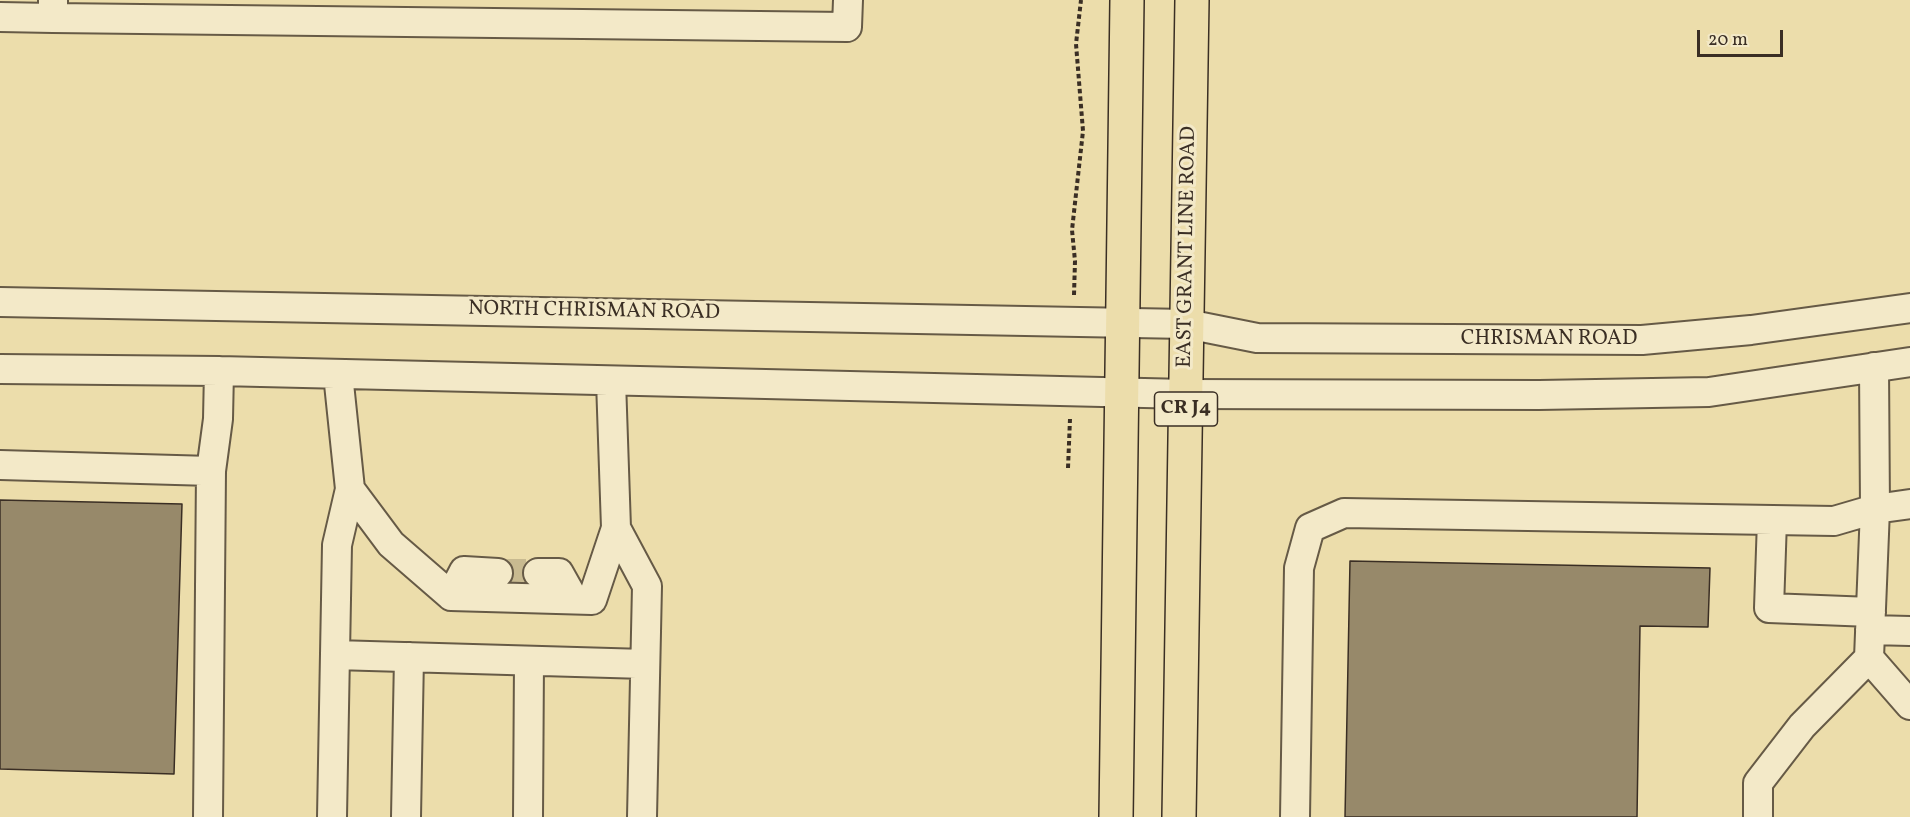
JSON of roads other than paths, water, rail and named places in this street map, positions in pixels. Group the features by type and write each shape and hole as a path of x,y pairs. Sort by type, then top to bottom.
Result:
{"main road":[{"path":"1116,817 1127,0"},
{"name":"EAST GRANT LINE ROAD","path":"1179,817 1192,0"}],"street":[{"path":"0,17 53,9 847,27 848,0"},
{"name":"NORTH CHRISMAN ROAD","path":"0,302 1187,324"},
{"name":"CHRISMAN ROAD","path":"1187,324 1257,338 1642,340 1751,330 1910,308"},
{"path":"0,369 219,371 1121,393 1539,395 1709,392 1910,362"},
{"path":"1874,367 1875,509 1870,633 1910,705"},
{"path":"208,817 211,471 218,419 219,371"},
{"path":"332,817 337,544 350,489 338,374"},
{"path":"350,489 391,544 451,596 592,600 615,528 612,381"},
{"path":"0,465 211,471"},
{"path":"1295,817 1299,568 1310,528 1344,513 1834,521 1875,509 1910,504"},
{"path":"1772,520 1769,608 1870,633 1910,631"},
{"path":"615,528 646,586 642,817"},
{"path":"451,596 464,571 498,573"},
{"path":"538,573 559,573 573,598"},
{"path":"1758,817 1758,783 1870,633"},
{"path":"335,656 645,664"},
{"path":"406,817 409,657"},
{"path":"528,817 530,661"}],"tunnel":[{"path":"498,573 538,573"}]}
